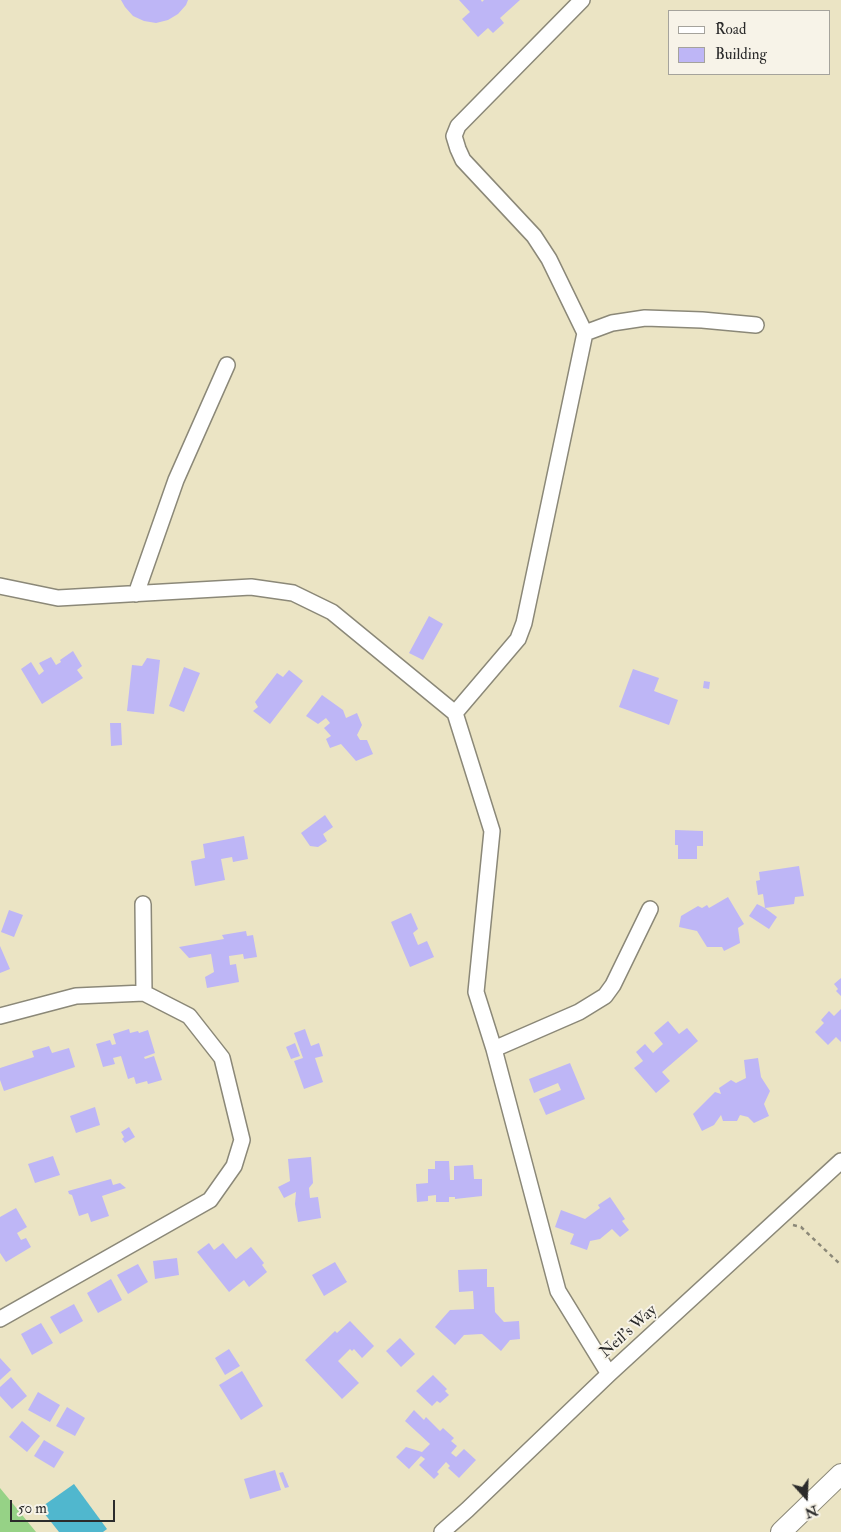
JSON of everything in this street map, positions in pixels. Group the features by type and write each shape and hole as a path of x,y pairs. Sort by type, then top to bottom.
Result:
{"street":[{"path":"455,713 518,639 524,623 585,334 558,276 539,243 463,160 454,136 458,126 582,0"},
{"path":"585,334 612,323 645,318 702,320 756,325"},
{"path":"136,594 176,480 227,365"},
{"path":"0,586 58,598 251,586 293,593 332,612 455,713 492,831 476,992 494,1049 558,1291 609,1374"},
{"path":"143,904 144,993"},
{"path":"494,1049 578,1012 605,996 613,985 650,909"},
{"path":"0,1016 76,996 144,993 189,1016 222,1058 242,1140 234,1166 210,1200 0,1319"},
{"name":"Neil's Way","path":"442,1532 609,1374 841,1161"},
{"path":"781,1532 841,1474"}],"path":[{"path":"777,1221 801,1228 841,1264"}],"green space":[{"path":"0,1488 36,1532 0,1532"}],"water":[{"path":"74,1484 107,1529 103,1532 59,1532 40,1508"}],"building":[{"path":"121,0 188,0 178,14 168,20 156,23 144,21 133,16"},
{"path":"459,0 481,0 482,2 484,0 520,0 500,18 504,23 493,33 488,28 478,37 462,19 470,12"},
{"path":"429,616 443,624 423,660 409,653"},
{"path":"73,651 82,666 77,670 83,678 42,704 21,669 31,662 39,675 44,671 39,663 51,657 56,665"},
{"path":"147,658 160,660 154,714 127,711 132,665 142,666"},
{"path":"184,667 200,673 184,712 169,706"},
{"path":"633,669 659,678 654,691 678,700 669,725 619,707"},
{"path":"289,670 303,681 270,724 253,711 258,707 255,702 277,673 283,677"},
{"path":"704,681 710,682 709,689 703,688"},
{"path":"322,695 343,710 346,718 357,713 362,725 357,735 360,740 367,740 373,754 356,761 341,744 330,748 326,739 331,736 324,728 330,723 326,718 318,724 306,716"},
{"path":"110,723 121,723 122,745 111,746"},
{"path":"325,815 333,827 323,834 327,841 318,847 310,846 301,833"},
{"path":"675,830 703,831 703,846 697,846 697,859 678,859 678,845 675,845"},
{"path":"244,836 248,859 233,862 232,857 221,859 225,880 195,886 191,861 205,858 203,844"},
{"path":"799,866 804,896 795,897 794,904 765,908 763,894 758,895 756,881 760,880 759,872"},
{"path":"728,897 744,924 738,928 740,943 724,951 722,947 707,947 697,931 679,927 681,916 698,906 702,908 707,905 709,908"},
{"path":"757,904 777,917 769,929 749,916"},
{"path":"9,910 23,915 14,937 1,932"},
{"path":"411,913 418,929 413,933 418,945 427,941 434,957 410,967 391,922"},
{"path":"246,931 247,936 253,935 257,957 244,959 243,954 229,956 230,965 236,964 239,982 207,988 205,977 214,972 211,954 189,958 179,947 224,939 222,935"},
{"path":"0,946 10,969 0,973"},
{"path":"841,978 841,996 836,991 838,989 834,984"},
{"path":"841,1009 841,1042 836,1037 828,1045 815,1032 824,1023 821,1020 829,1011 834,1016"},
{"path":"668,1021 679,1034 687,1028 698,1041 662,1072 670,1081 656,1093 634,1068 643,1061 636,1052 645,1044 653,1053 663,1044 654,1033"},
{"path":"129,1029 130,1033 148,1030 155,1053 144,1057 145,1059 154,1056 162,1080 148,1084 147,1081 136,1084 134,1077 128,1079 121,1056 113,1058 115,1064 103,1067 96,1044 110,1040 112,1045 116,1044 113,1034"},
{"path":"305,1029 311,1046 319,1043 323,1056 315,1058 323,1082 304,1089 294,1061 303,1058 294,1033"},
{"path":"295,1043 300,1056 291,1059 286,1047"},
{"path":"49,1046 52,1053 69,1048 75,1067 4,1091 0,1080 0,1068 34,1057 32,1051"},
{"path":"758,1058 761,1077 770,1091 764,1104 769,1116 754,1123 748,1117 740,1115 737,1121 723,1121 721,1115 714,1125 702,1131 693,1114 715,1092 721,1094 719,1088 731,1080 736,1083 746,1078 744,1060"},
{"path":"570,1063 585,1099 546,1115 539,1099 561,1090 558,1083 534,1093 529,1079"},
{"path":"95,1107 100,1125 76,1133 70,1116"},
{"path":"129,1127 135,1137 125,1143 121,1132"},
{"path":"53,1156 60,1175 35,1183 28,1164"},
{"path":"311,1157 313,1183 309,1188 310,1198 318,1197 321,1218 298,1222 295,1204 296,1192 284,1198 278,1187 290,1181 288,1159"},
{"path":"435,1161 449,1161 450,1180 454,1180 454,1166 473,1165 474,1179 482,1179 482,1196 455,1199 455,1197 449,1197 449,1202 436,1202 436,1195 428,1196 428,1201 417,1202 416,1184 428,1183 428,1169 435,1169"},
{"path":"111,1179 113,1185 120,1183 126,1188 102,1196 109,1216 91,1222 88,1213 79,1216 72,1195 68,1191"},
{"path":"610,1197 625,1219 622,1221 629,1230 620,1237 612,1229 600,1239 590,1241 587,1250 570,1244 574,1234 555,1227 561,1210 585,1219 600,1208 598,1205"},
{"path":"16,1208 27,1227 17,1233 21,1240 26,1238 31,1247 6,1262 0,1253 0,1217"},
{"path":"209,1243 214,1250 223,1243 236,1259 251,1247 264,1263 262,1265 267,1272 249,1287 244,1280 229,1292 197,1252"},
{"path":"177,1258 179,1275 155,1279 153,1261"},
{"path":"335,1262 347,1282 324,1296 312,1275"},
{"path":"138,1264 148,1282 128,1294 117,1275"},
{"path":"487,1269 487,1287 494,1287 495,1312 504,1322 519,1321 520,1339 510,1340 501,1351 482,1334 464,1335 455,1345 435,1327 450,1310 474,1309 473,1291 459,1292 458,1270"},
{"path":"111,1279 122,1300 98,1313 87,1293"},
{"path":"74,1304 83,1321 60,1334 50,1317"},
{"path":"350,1321 374,1346 362,1358 354,1349 352,1351 350,1349 338,1361 359,1383 342,1399 305,1360 335,1331 337,1333"},
{"path":"41,1323 53,1343 32,1355 21,1334"},
{"path":"400,1338 415,1354 401,1367 386,1351"},
{"path":"229,1349 240,1366 225,1375 215,1358"},
{"path":"0,1358 11,1370 0,1380"},
{"path":"242,1371 263,1406 241,1420 219,1385"},
{"path":"433,1375 447,1389 445,1391 449,1395 440,1403 437,1401 432,1406 416,1391"},
{"path":"11,1377 27,1396 12,1409 0,1396 0,1387"},
{"path":"38,1392 60,1405 50,1422 28,1410"},
{"path":"67,1407 85,1418 75,1436 56,1426"},
{"path":"414,1410 424,1420 426,1417 440,1431 443,1428 454,1438 451,1441 457,1446 451,1453 456,1457 464,1449 476,1460 459,1478 448,1468 450,1466 446,1462 437,1472 439,1474 434,1479 419,1465 425,1459 421,1456 409,1469 396,1457 406,1447 422,1452 430,1444 405,1421"},
{"path":"22,1421 40,1436 27,1452 9,1437"},
{"path":"44,1440 64,1452 54,1468 34,1456"},
{"path":"275,1470 281,1490 250,1499 244,1479"},
{"path":"283,1472 289,1487 285,1488 279,1473"}]}
